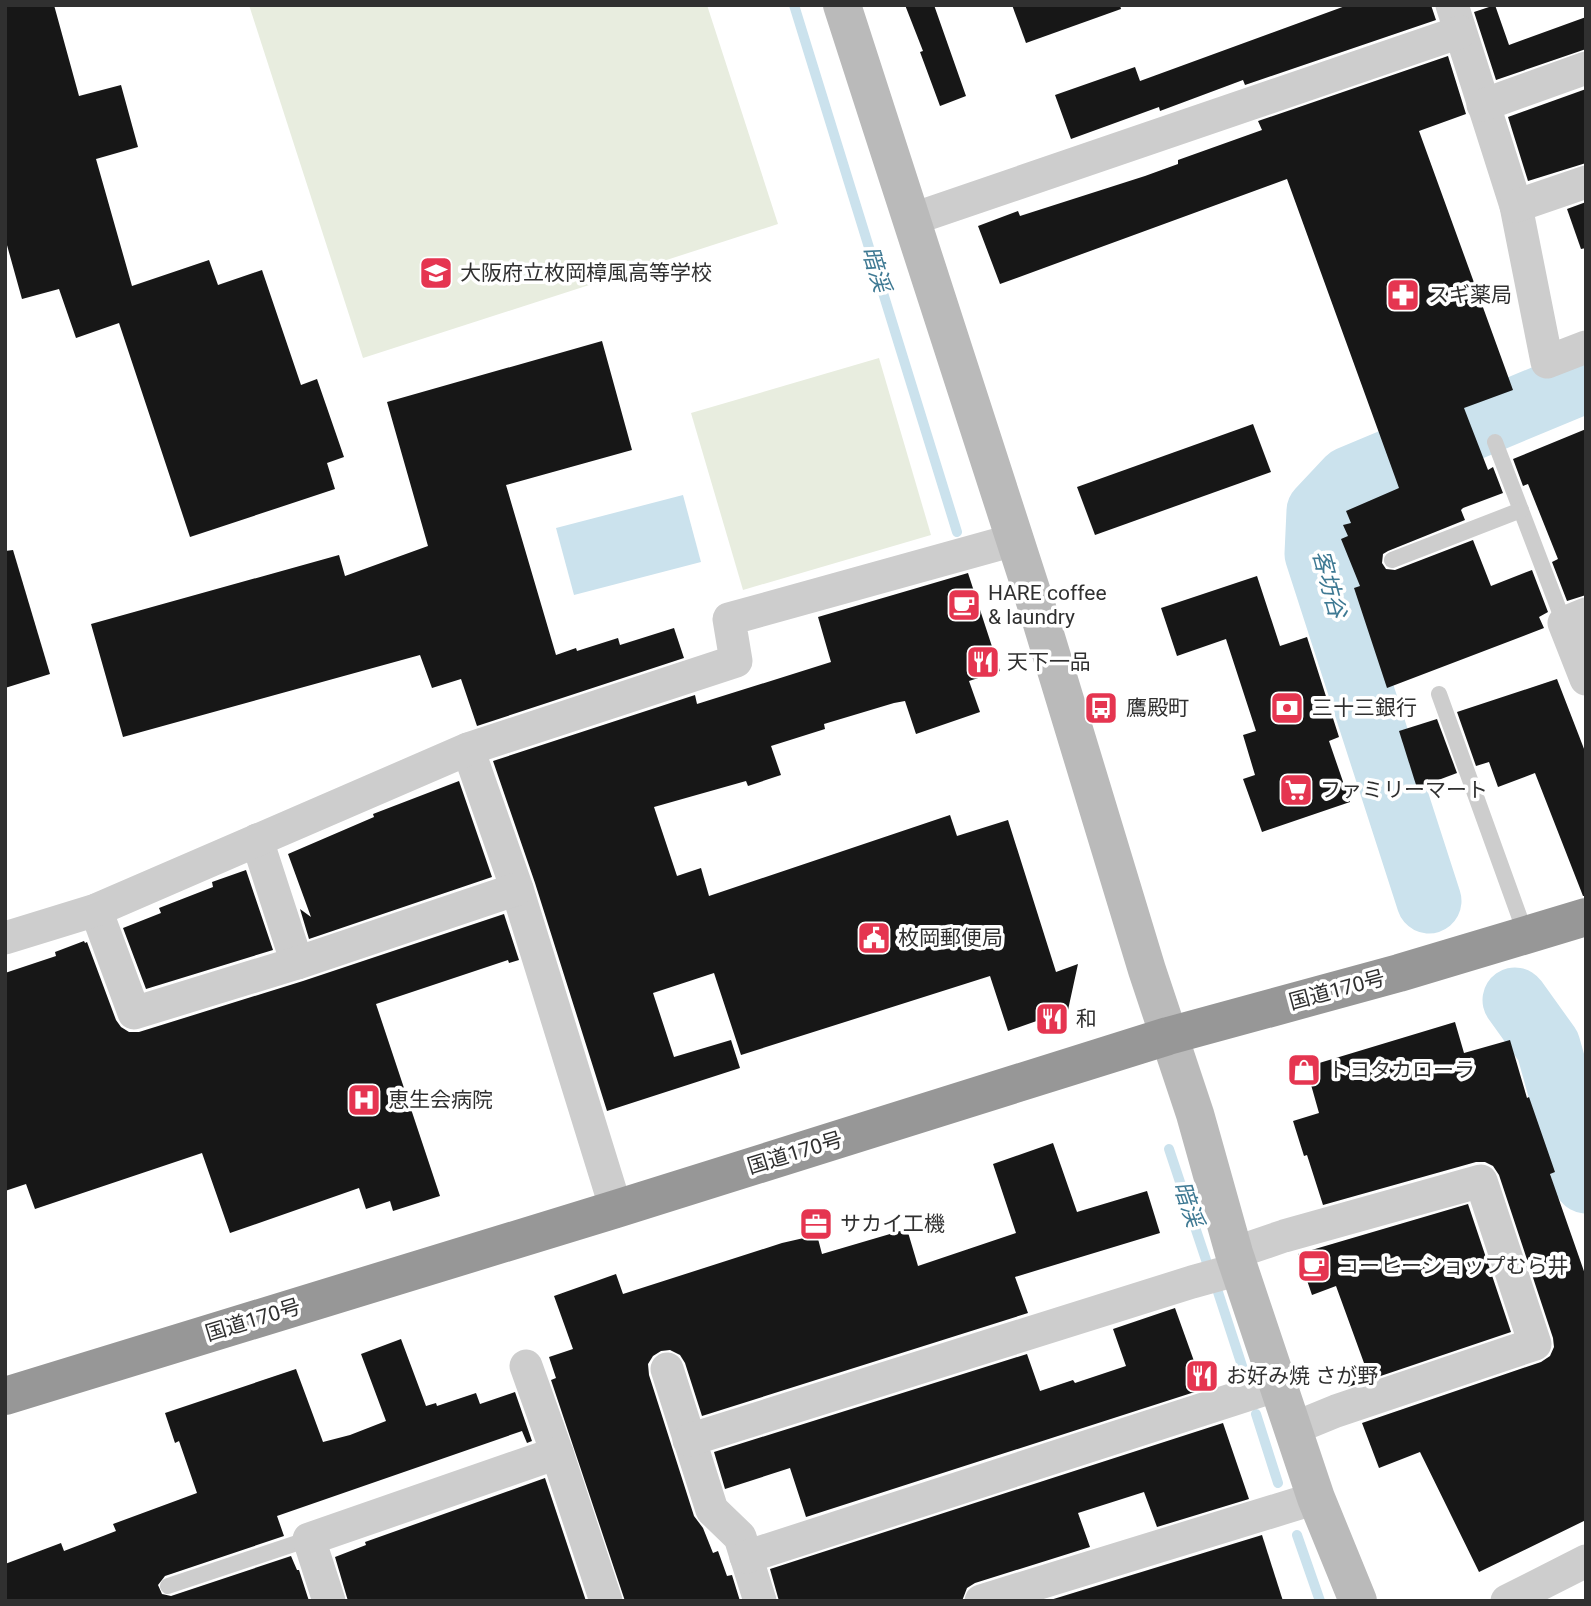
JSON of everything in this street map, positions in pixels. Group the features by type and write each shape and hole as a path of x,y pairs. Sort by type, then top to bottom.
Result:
{"highway":[{"name":"国道170号","path":"5,1396 1168,1036 1399,973 1586,917"}],"street":[{"path":"842,5 1195,1114 1237,1261 1317,1498 1358,1601"},
{"path":"910,220 1456,19 1516,206 1548,362 1586,347"},
{"path":"1483,105 1586,68"},
{"path":"1516,206 1586,181"},
{"path":"5,938 96,910 468,749 736,661 729,620 1014,540"},
{"path":"1575,618 1586,679"},
{"path":"468,749 517,889 616,1209"},
{"path":"257,840 297,963"},
{"path":"96,910 134,1013 297,963 517,889"},
{"path":"689,1440 1179,1286 1237,1261 1284,1236 1481,1181 1535,1344 1336,1410 1293,1429"},
{"path":"526,1366 606,1601"},
{"path":"667,1369 712,1510 740,1536 760,1601"},
{"path":"746,1557 1278,1385"},
{"path":"329,1601 309,1539 557,1453"},
{"path":"981,1601 1317,1498"},
{"path":"1507,1601 1586,1562"}],"lane":[{"path":"1496,442 1521,510 1575,618"},
{"path":"1392,560 1521,510"},
{"path":"1439,694 1526,935"},
{"path":"168,1586 309,1539"}],"shaded area":[{"path":"249,5 707,5 778,224 363,358"},
{"path":"879,358 931,535 743,590 691,413"}],"water":[{"path":"683,495 701,562 574,595 556,528"}],"building":[{"path":"5,5 54,5 79,96 121,85 138,147 96,159 132,286 209,260 218,285 262,270 301,385 317,379 344,457 327,463 335,489 190,537 119,323 76,338 59,289 22,299 5,238"},
{"path":"905,5 934,5 966,96 940,106"},
{"path":"1012,5 1120,5 1121,9 1026,43"},
{"path":"1348,5 1431,5 1436,20 1245,85 1243,80 1160,111 1159,107 1071,139 1055,95 1135,67 1140,81"},
{"path":"1495,5 1509,45 1586,17 1586,49 1496,80 1474,12"},
{"path":"1448,56 1466,114 1419,131 1513,390 1464,408 1488,470 1493,467 1503,493 1463,508 1461,510 1465,520 1388,551 1383,554 1382,563 1386,569 1395,570 1473,540 1491,586 1532,570 1548,612 1539,617 1544,628 1387,688 1354,588 1360,586 1341,539 1348,536 1343,525 1351,523 1346,511 1399,488 1287,179 1000,284 978,226 1018,211 1020,216 1145,176 1178,164 1178,160 1262,130 1258,121"},
{"path":"1586,89 1586,163 1528,181 1508,117"},
{"path":"1586,202 1586,248 1581,249 1567,209"},
{"path":"602,341 632,450 506,485 556,655 618,638 620,645 674,628 684,658 477,726 461,679 432,688 420,655 123,737 91,624 339,555 345,576 428,546 387,402"},
{"path":"1253,424 1271,472 1095,535 1077,487"},
{"path":"1586,429 1586,595 1567,601 1552,562 1558,559 1528,484 1523,486 1513,459"},
{"path":"13,550 50,674 5,688 5,551"},
{"path":"968,573 1000,671 969,681 980,712 916,734 905,701 894,703 824,724 825,729 771,746 781,775 748,786 746,781 654,807 677,876 701,868 709,896 950,815 957,836 1008,820 1056,972 1078,964 1068,1010 1008,1031 990,976 741,1055 714,973 653,993 674,1057 731,1040 740,1068 607,1111 535,883 493,761 695,695 697,704 831,662 818,617"},
{"path":"1257,576 1280,646 1307,637 1339,737 1329,741 1350,802 1262,832 1243,779 1255,775 1243,735 1256,731 1226,639 1177,656 1161,608"},
{"path":"1557,679 1586,754 1586,896 1583,896 1535,773 1498,787 1489,762 1476,766 1457,712"},
{"path":"1437,719 1457,773 1417,788 1399,731"},
{"path":"459,781 492,877 309,939 300,909 311,917 288,854 374,817 373,814"},
{"path":"246,870 273,950 146,989 123,928 161,913 159,908 213,887 212,882"},
{"path":"504,914 519,960 509,963 508,960 376,1004 440,1196 393,1211 390,1201 366,1209 359,1188 230,1233 202,1153 35,1209 26,1184 5,1191 5,973 56,956 55,952 87,942 116,1020 129,1032 139,1032"},
{"path":"1455,1022 1464,1053 1510,1040 1527,1098 1529,1097 1555,1172 1550,1174 1586,1277 1586,1520 1479,1572 1420,1452 1379,1468 1362,1423 1541,1362 1550,1356 1554,1347 1553,1338 1499,1175 1493,1166 1476,1162 1323,1205 1293,1121 1319,1113 1306,1067"},
{"path":"1053,1143 1077,1212 1147,1191 1160,1233 1015,1277 1028,1313 702,1416 680,1355 670,1350 653,1356 648,1364 649,1375 694,1516 703,1528 713,1553 718,1551 727,1576 732,1575 740,1601 625,1601 551,1380 556,1378 549,1357 573,1349 554,1296 616,1274 623,1294 782,1243 817,1235 822,1254 907,1229 918,1266 1016,1233 993,1164"},
{"path":"1468,1204 1511,1332 1348,1387 1343,1372 1364,1363 1336,1286 1312,1295 1298,1254"},
{"path":"1175,1308 1204,1389 806,1517 790,1468 725,1489 714,1452 1027,1354 1040,1391 1073,1380 1075,1383 1126,1366 1113,1329"},
{"path":"401,1339 426,1406 436,1403 437,1406 476,1393 480,1404 515,1392 532,1441 527,1443 522,1431 277,1516 284,1536 165,1576 158,1585 162,1594 171,1596 291,1556 299,1570 309,1601 5,1601 5,1564 61,1543 64,1551 116,1531 113,1524 197,1493 179,1441 175,1443 165,1413 296,1369 323,1442 350,1435 386,1421 361,1354"},
{"path":"1223,1423 1249,1499 1157,1527 1144,1492 1078,1513 1090,1547 975,1583 967,1588 962,1601 779,1601 770,1569"},
{"path":"545,1478 586,1601 348,1601 335,1557 366,1545 365,1542"},
{"path":"1262,1535 1283,1601 1047,1601"}],"waterway":[{"name":"暗渓","path":"794,5 957,532"},
{"name":"客坊谷","path":"1429,901 1317,554 1319,511 1349,479 1586,380"},
{"name":"客坊谷","path":"1515,1000 1548,1046 1586,1181"},
{"name":"暗渓","path":"1169,1149 1206,1260"},
{"name":"暗渓","path":"1217,1289 1245,1375"},
{"name":"暗渓","path":"1256,1414 1278,1483"},
{"name":"暗渓","path":"1297,1535 1320,1601"}],"place":[{"name":"大阪府立枚岡樟風高等学校","path":"436,273"},
{"name":"スギ薬局","path":"1403,295"},
{"name":"HARE coffee & laundry","path":"964,605"},
{"name":"天下一品","path":"983,662"},
{"name":"鷹殿町","path":"1101,708"},
{"name":"三十三銀行","path":"1287,708"},
{"name":"ファミリーマート","path":"1296,790"},
{"name":"枚岡郵便局","path":"874,938"},
{"name":"和","path":"1052,1019"},
{"name":"トヨタカローラ","path":"1304,1070"},
{"name":"恵生会病院","path":"364,1100"},
{"name":"サカイ工機","path":"816,1224"},
{"name":"コーヒーショップむら井","path":"1314,1266"},
{"name":"お好み焼 さが野","path":"1202,1376"}]}
